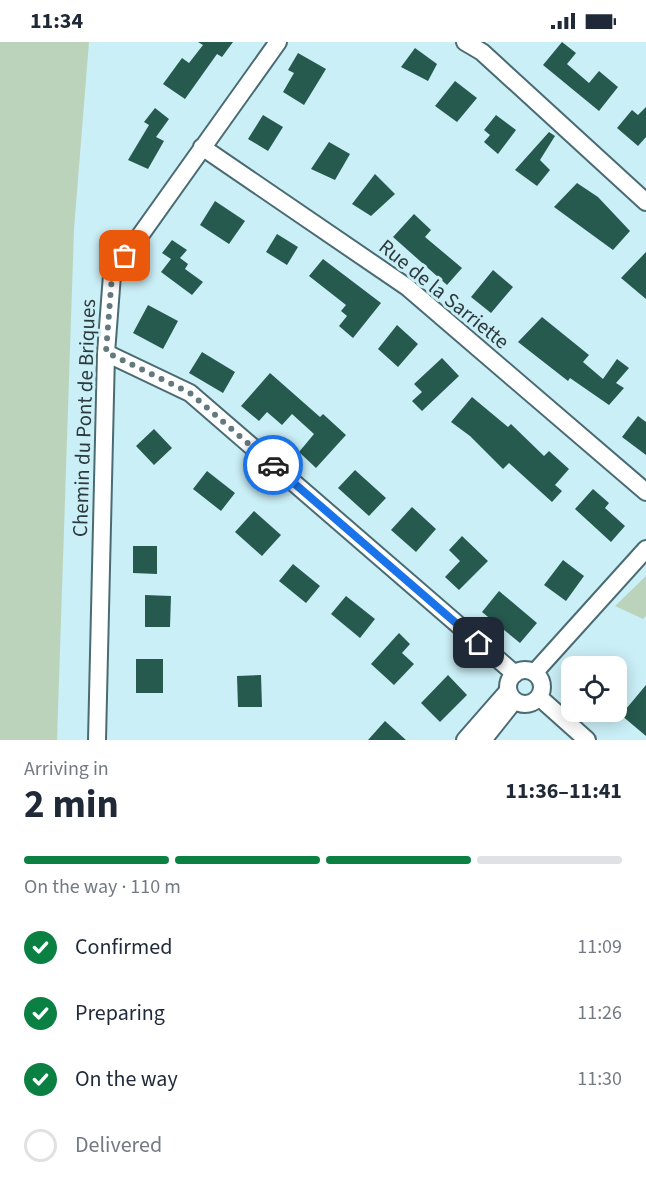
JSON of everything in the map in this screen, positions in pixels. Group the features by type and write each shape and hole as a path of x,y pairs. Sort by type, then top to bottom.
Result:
{"street":[{"name":"Chemin du Pont de Briques","path":"97,740 106,352 112,275 278,42"},
{"path":"465,42 482,51 646,202"},
{"name":"Rue de la Sarriette","path":"202,147 407,288 646,492"},
{"path":"106,352 190,393 515,674"},
{"path":"535,672 646,549"},
{"path":"483,740 511,696 510,678 527,670 535,672 543,683 540,698 534,703 524,705 511,696"},
{"path":"465,740 511,696"},
{"path":"540,698 587,740"}],"green space":[{"path":"0,42 89,42 74,229 57,740 0,740"},
{"path":"646,576 646,616 643,619 615,606"}],"building":[{"path":"198,42 233,42 222,57 217,54 185,99 163,84 182,58 189,63 203,45"},
{"path":"562,42 576,53 567,64 589,83 599,71 618,87 599,111 543,65"},
{"path":"415,48 437,64 428,81 401,67"},
{"path":"298,53 326,69 304,105 283,92 294,73 288,70"},
{"path":"455,81 477,98 457,122 435,106"},
{"path":"646,107 646,137 638,146 617,128 632,110 638,115"},
{"path":"155,108 169,119 156,137 164,141 148,169 128,160 149,125 144,122"},
{"path":"263,115 283,127 268,151 248,139"},
{"path":"496,115 516,130 498,154 484,142 490,135 484,130"},
{"path":"549,132 555,136 540,160 550,170 537,186 515,170"},
{"path":"329,142 350,154 335,180 311,169"},
{"path":"375,174 395,194 371,216 352,204"},
{"path":"577,183 598,197 630,231 613,250 554,207"},
{"path":"215,201 245,221 229,244 200,225"},
{"path":"414,214 431,230 425,237 462,268 447,285 393,237"},
{"path":"277,234 298,247 287,265 266,252"},
{"path":"172,240 187,250 180,258 188,264 185,269 203,282 192,295 161,272 171,259 162,253"},
{"path":"646,252 646,299 621,278"},
{"path":"323,259 381,303 353,338 339,326 347,316 341,311 346,305 309,276"},
{"path":"493,270 513,287 491,313 471,297"},
{"path":"148,305 178,321 163,349 133,333"},
{"path":"542,317 589,355 583,362 603,379 617,359 629,368 616,383 624,388 609,405 570,378 568,381 518,342"},
{"path":"397,325 418,344 398,367 378,349"},
{"path":"202,352 235,372 223,393 189,373"},
{"path":"442,358 459,376 422,411 412,401 422,392 414,384"},
{"path":"270,373 320,417 323,414 346,435 316,468 299,452 314,434 292,414 282,425 267,412 259,421 241,406"},
{"path":"472,397 508,427 511,424 544,456 549,451 569,469 555,485 562,491 552,502 509,463 503,469 470,436 451,422"},
{"path":"638,416 646,422 646,455 622,437"},
{"path":"154,429 172,448 154,465 136,446"},
{"path":"355,470 386,498 369,516 338,488"},
{"path":"207,471 235,493 221,511 193,489"},
{"path":"593,489 609,503 605,508 625,526 611,542 575,509"},
{"path":"412,507 436,529 416,552 391,530"},
{"path":"254,511 281,535 262,556 235,532"},
{"path":"462,536 488,561 459,590 445,577 460,561 449,550"},
{"path":"133,546 157,546 157,574 133,573"},
{"path":"563,560 584,576 566,601 544,585"},
{"path":"293,564 320,586 306,603 279,581"},
{"path":"499,591 537,623 520,643 482,612"},
{"path":"145,595 171,596 170,627 145,627"},
{"path":"346,596 375,619 360,638 331,614"},
{"path":"399,633 410,644 402,653 414,664 394,685 371,664"},
{"path":"136,659 163,659 163,693 136,693"},
{"path":"261,675 262,707 238,707 237,676"},
{"path":"448,675 467,695 440,722 421,703"},
{"path":"646,685 646,736 627,720 627,708"},
{"path":"385,721 406,740 368,740"}],"way so far":[{"path":"125,256 112,275 106,352 190,393 273,465"}],"route":[{"path":"273,465 479,643"}]}
